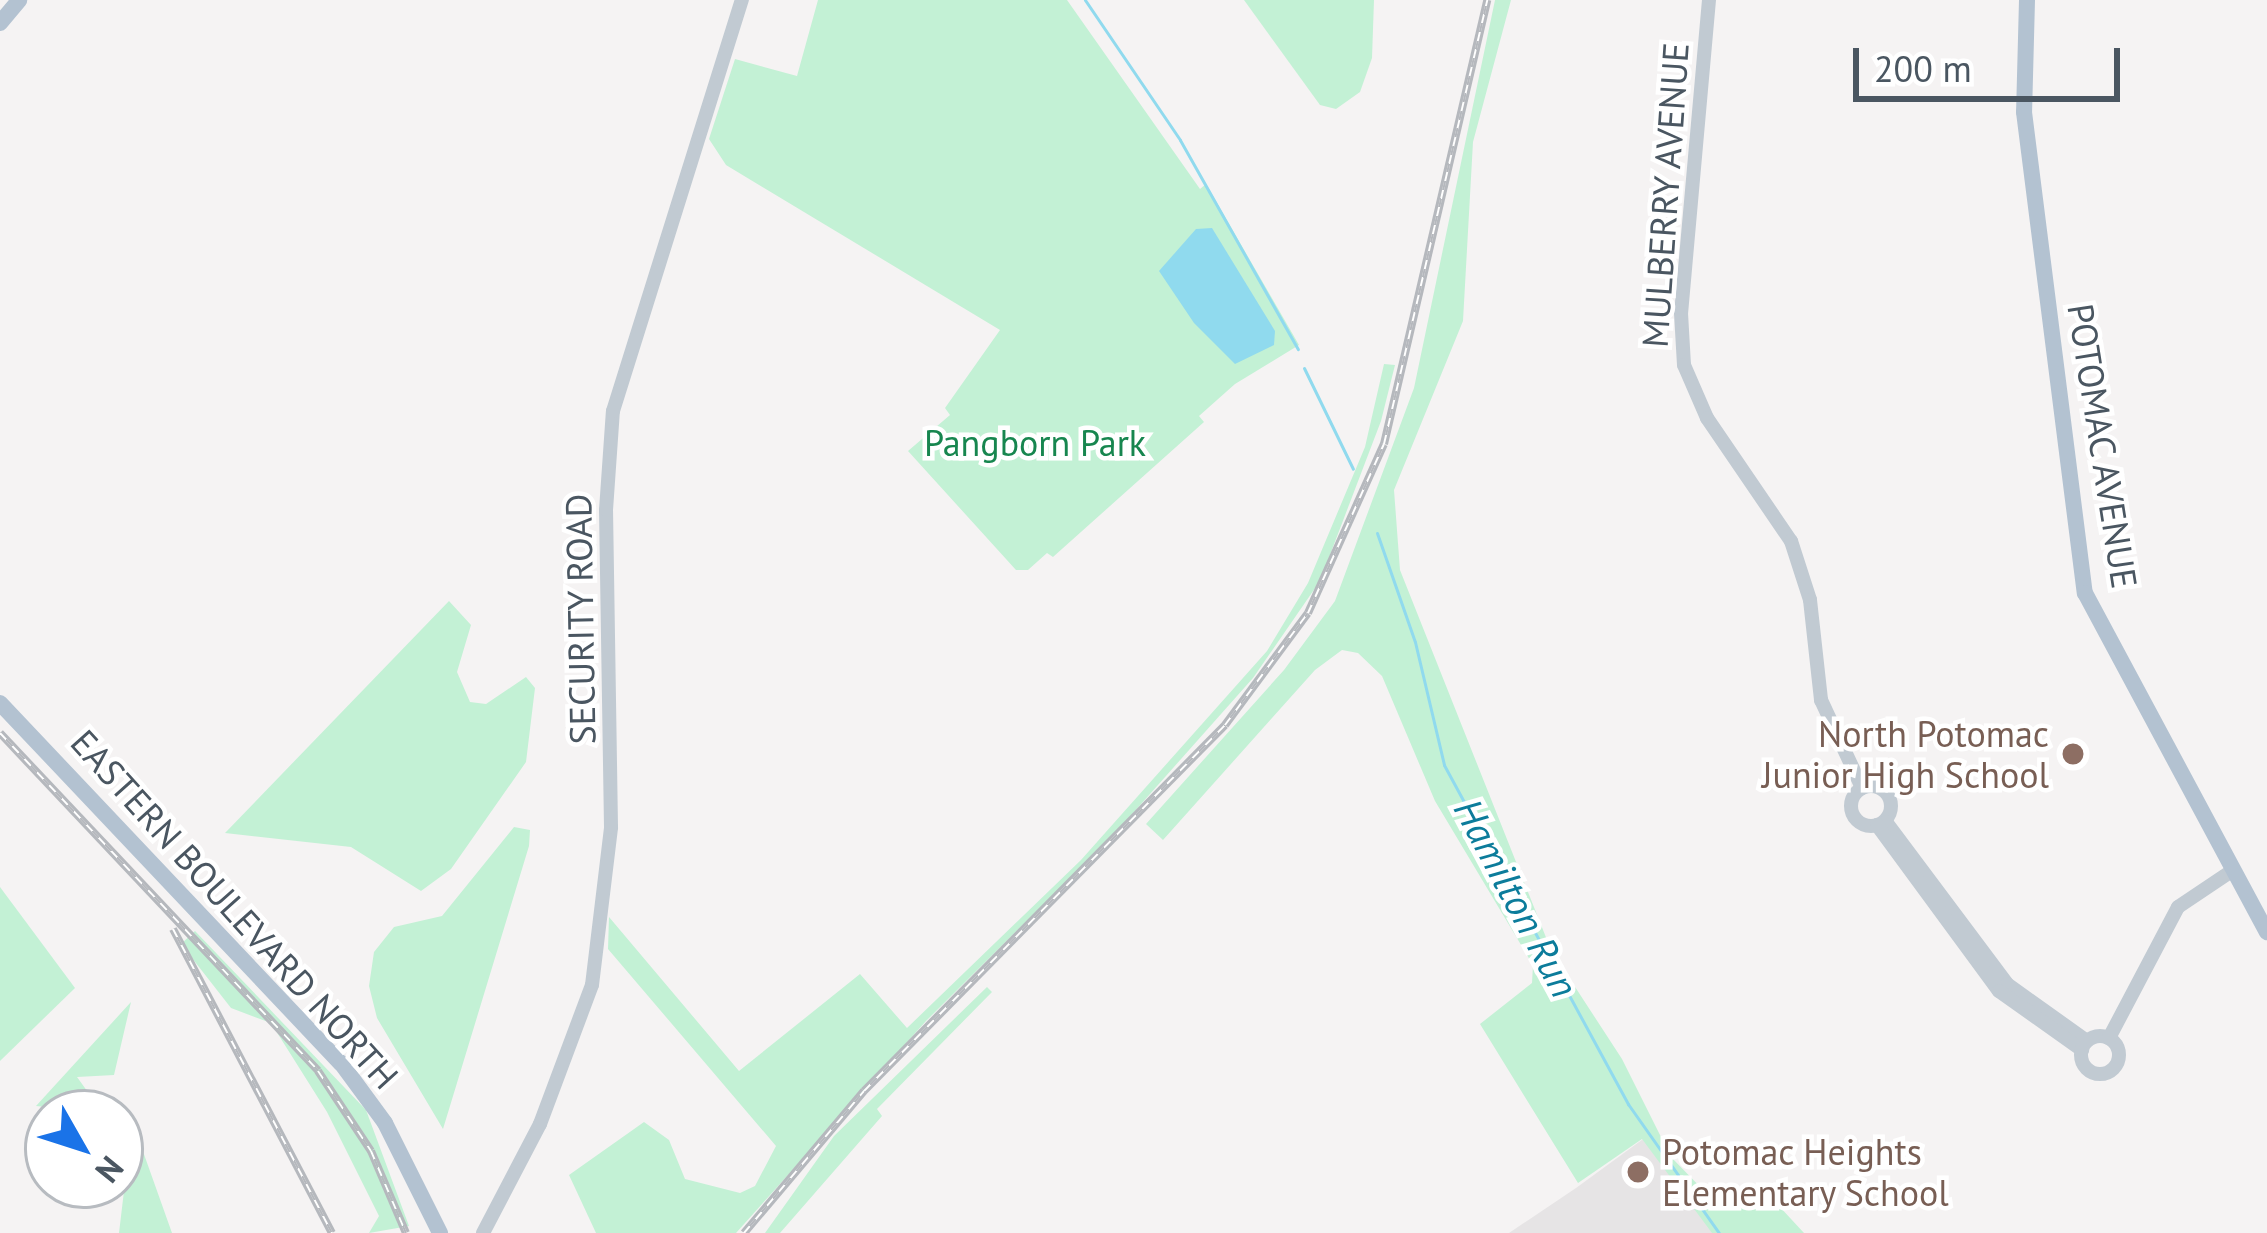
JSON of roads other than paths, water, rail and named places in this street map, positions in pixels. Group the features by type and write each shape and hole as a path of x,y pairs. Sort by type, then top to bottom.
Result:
{"main road":[{"path":"0,23 19,0"},
{"name":"POTOMAC AVENUE","path":"2027,0 2024,112 2085,593 2267,932"},
{"name":"EASTERN BOULEVARD NORTH","path":"0,703 341,1063 385,1123 440,1233"}],"street":[{"name":"SECURITY ROAD","path":"484,1233 540,1124 592,985 611,827 605,510 613,411 742,0"},
{"name":"MULBERRY AVENUE","path":"1708,0 1681,313 1684,365 1707,418 1778,517 1804,576 1821,700 1862,788"},
{"path":"1881,823 1888,794 1862,788 1851,801 1854,817 1881,823 1999,991 2084,1045 2109,1038 2178,908 2234,870"},
{"path":"2084,1045 2085,1066 2106,1073 2119,1057 2109,1038"}],"water":[{"path":"1212,228 1275,331 1274,345 1235,364 1194,323 1159,271 1196,229"}],"waterway":[{"name":"Hamilton Run","path":"1085,0 1180,140 1298,349"},
{"name":"Hamilton Run","path":"1304,368 1353,469"},
{"name":"Hamilton Run","path":"1377,533 1415,642 1444,765 1628,1104 1719,1233"}],"railway":[{"path":"744,1233 864,1091 1225,725 1308,613 1384,444 1487,0"},
{"path":"0,733 318,1071 371,1151 406,1233"},
{"path":"173,929 332,1233"}],"place":[{"name":"North Potomac Junior High School","path":"2073,754"},
{"name":"Potomac Heights Elementary School","path":"1638,1172"}],"park label":[{"name":"Pangborn Park","path":"1035,443"}]}
